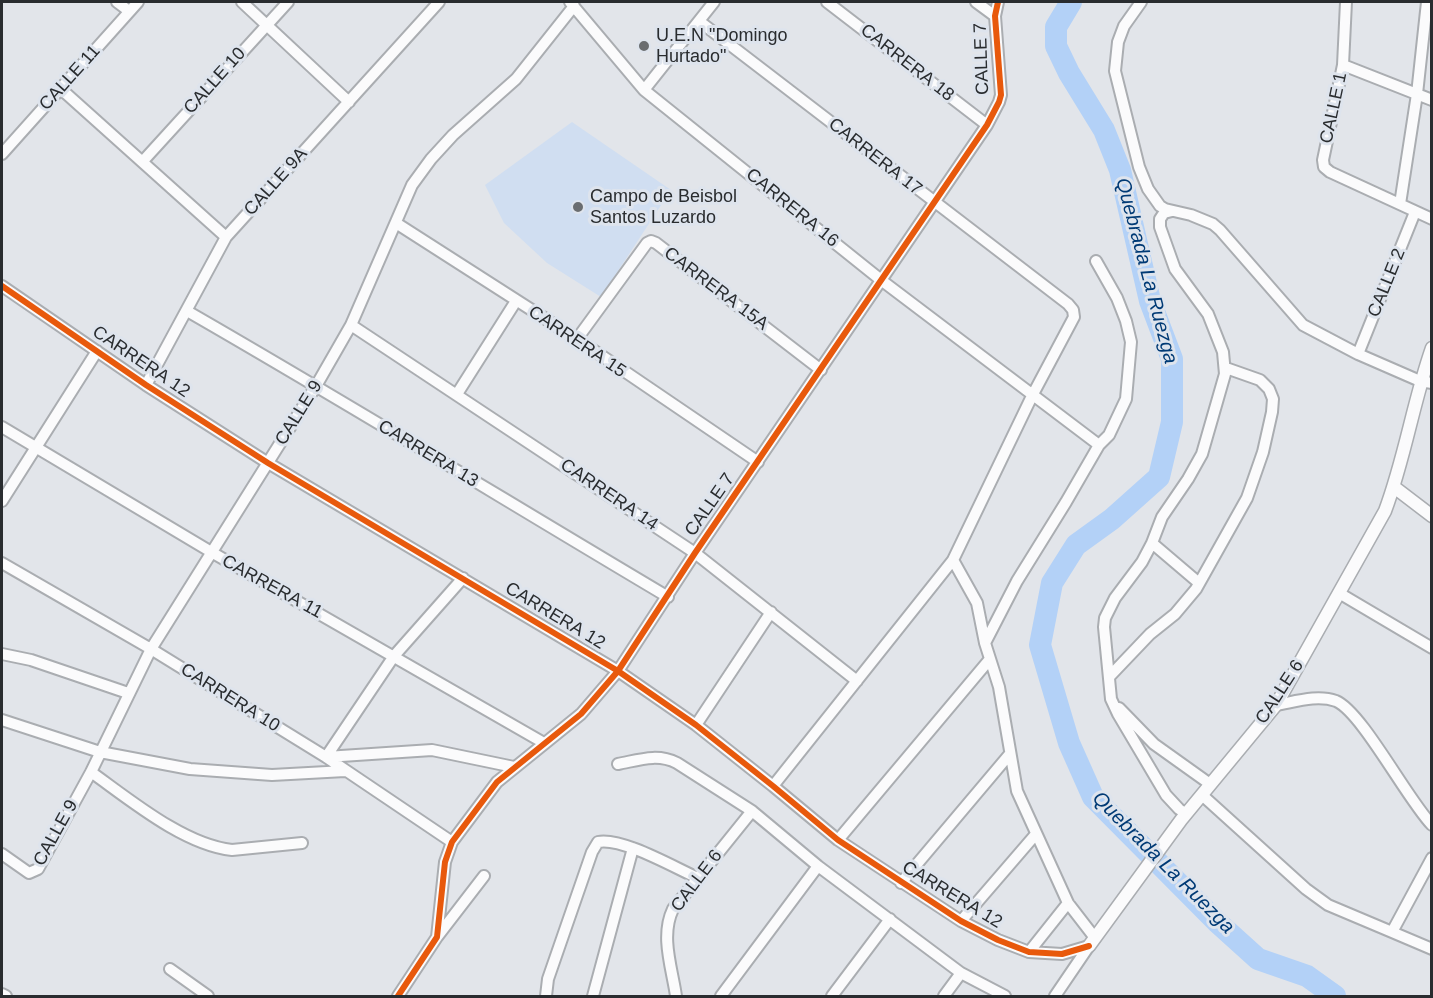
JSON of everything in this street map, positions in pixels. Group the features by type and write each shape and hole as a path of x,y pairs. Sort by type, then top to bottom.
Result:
{"street":[{"path":"117,2 129,11"},
{"name":"CALLE 11","path":"2,154 138,2"},
{"path":"242,2 349,102"},
{"name":"CALLE 10","path":"143,161 288,2"},
{"name":"CALLE 9A","path":"146,385 226,237 439,2"},
{"path":"644,90 714,2"},
{"name":"CARRERA 18","path":"827,2 987,125"},
{"path":"976,2 995,16"},
{"name":"CALLE 7","path":"398,996 437,937 445,862 452,842 497,782 581,714 618,671 695,553 987,125 1001,95 995,16 998,2"},
{"path":"1141,2 1124,26 1118,42 1115,71 1126,124 1139,167 1153,198 1160,206 1213,224 1303,325 1358,354 1426,382"},
{"name":"CALLE 1","path":"1346,2 1343,65 1323,160 1324,167 1330,172 1431,219"},
{"path":"1400,204 1418,94 1427,2"},
{"name":"CARRERA 16","path":"572,4 644,90 881,280 1099,445"},
{"name":"CALLE 9","path":"2,855 29,873 38,869 91,772 151,650 316,386 351,325 412,185 453,135 516,79 572,4"},
{"name":"CARRERA 17","path":"699,21 1073,309 1074,317 1032,396"},
{"path":"1343,65 1431,100"},
{"path":"61,89 226,237"},
{"path":"1172,211 1164,213 1160,219 1162,234 1177,273 1208,314 1226,368 1202,454 1162,517 1152,543 1133,575 1115,598 1105,618 1104,627 1111,699 1166,795 1184,817"},
{"name":"CALLE 2","path":"1358,354 1415,212"},
{"name":"CARRERA 15","path":"396,223 577,339 758,462"},
{"name":"CARRERA 15A","path":"577,339 647,243 651,241 821,370"},
{"path":"985,643 1017,581 1099,445 1108,435 1126,399 1131,342 1117,298 1096,261"},
{"name":"CARRERA 12","path":"2,286 146,385 268,463 618,671 696,725 838,840 961,921 998,940 1029,952 1062,954 1092,942"},
{"path":"457,394 516,302"},
{"name":"CARRERA 13","path":"187,311 668,597"},
{"name":"CARRERA 14","path":"351,325 695,553 857,681"},
{"name":"CALLE 6","path":"1055,996 1184,817 1276,705 1385,511 1426,382 1431,348"},
{"path":"2,501 97,351"},
{"path":"1109,677 1150,634 1175,614 1200,583 1247,498 1263,452 1273,399 1269,389 1260,380 1226,368"},
{"path":"773,786 953,560 1032,396"},
{"name":"CARRERA 11","path":"2,427 213,553 544,743"},
{"path":"1394,487 1431,516"},
{"path":"1152,543 1200,583"},
{"path":"953,560 977,603 985,643 1007,724 1009,755 1017,790 1068,903 1092,942"},
{"name":"CARRERA 10","path":"2,562 326,757 452,842"},
{"path":"326,757 394,656 463,578"},
{"path":"1339,592 1431,648"},
{"path":"696,725 771,612"},
{"path":"2,654 31,660 128,693"},
{"path":"838,840 990,659"},
{"path":"1276,705 1317,698 1336,701 1353,716 1371,739 1431,825"},
{"path":"1111,699 1154,744 1210,784"},
{"path":"2,720 100,752 173,767 219,773 272,775 345,771"},
{"path":"326,757 432,750 514,767"},
{"path":"901,883 1009,755"},
{"path":"618,764 656,756 667,758 752,811 818,866 962,973 1005,996"},
{"path":"91,772 153,816 192,837 222,849 302,843"},
{"path":"1202,795 1306,889 1328,905 1431,949"},
{"name":"CALLE 6","path":"676,996 666,929 673,909 752,811"},
{"path":"961,921 1035,834"},
{"path":"546,996 548,979 594,846 598,842 604,840 633,848 698,878"},
{"path":"593,996 633,848"},
{"path":"1392,932 1431,858"},
{"path":"721,996 818,866"},
{"path":"437,937 484,876"},
{"path":"1029,952 1068,903"},
{"path":"832,996 890,919"},
{"path":"170,969 208,996"},
{"path":"944,996 962,973"},
{"path":"2,994 6,996"}],"shaded area":[{"name":"Campo de Beisbol Santos Luzardo","path":"572,122 671,190 601,297 547,263 504,223 485,185"}],"waterway":[{"name":"Quebrada La Ruezga","path":"1071,2 1056,27 1056,46 1069,73 1104,130 1120,170 1150,301 1172,359 1172,422 1159,477 1112,519 1076,545 1052,583 1040,645 1069,743 1093,797 1217,922 1258,959 1307,976 1335,996"}],"cycle path":[{"path":"398,996 437,937 445,862 452,842 497,782 581,714 618,671 695,553 987,125 1001,95 995,16 998,2"},
{"path":"2,286 146,385 268,463 618,671 696,725 838,840 961,921 998,940 1029,952 1062,954 1089,946"}],"place":[{"name":"U.E.N \"Domingo Hurtado\"","path":"644,46"},
{"name":"Campo de Beisbol Santos Luzardo","path":"578,207"}]}
